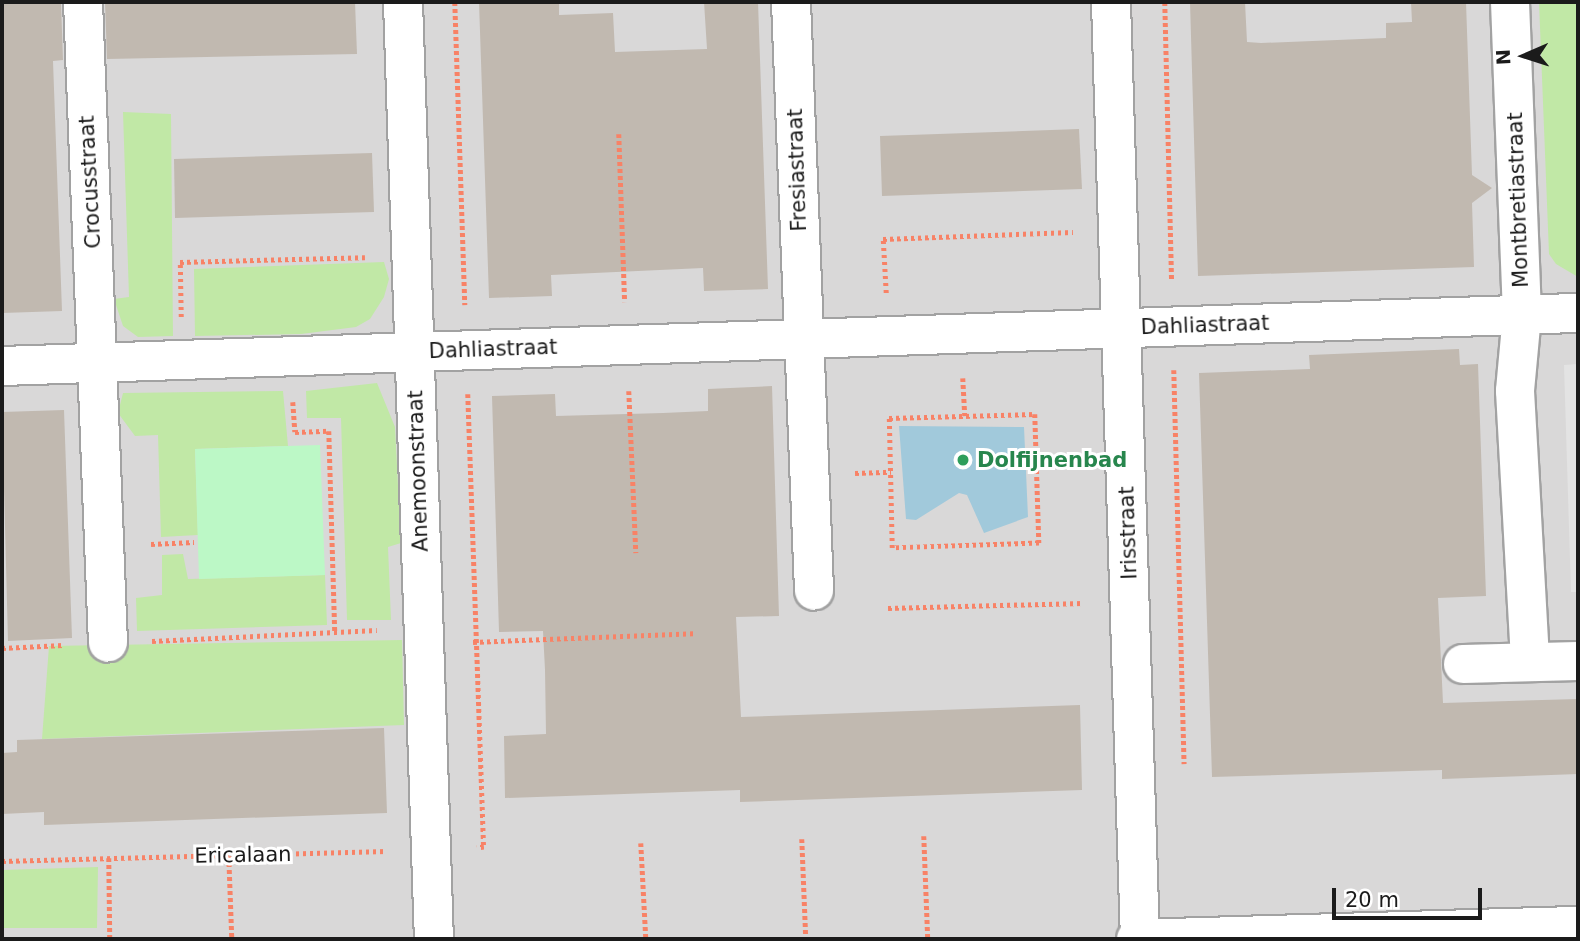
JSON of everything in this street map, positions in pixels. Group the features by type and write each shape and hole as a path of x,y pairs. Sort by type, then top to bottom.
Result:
{"street":[{"name":"Crocusstraat","path":"83,2 98,362"},
{"name":"Anemoonstraat","path":"403,2 434,939"},
{"name":"Fresiastraat","path":"791,2 803,339"},
{"name":"Irisstraat","path":"1111,2 1138,939"},
{"name":"Montbretiastraat","path":"1510,2 1522,315"},
{"name":"Dahliastraat","path":"2,366 1578,313"},
{"path":"1522,315 1516,391 1530,662"},
{"path":"803,339 814,591"},
{"path":"98,362 108,643"},
{"path":"1463,664 1578,661"},
{"path":"1138,939 1578,926"}],"path":[{"path":"455,2 476,642"},
{"path":"1165,2 1184,769"},
{"path":"888,336 883,239 1118,230"},
{"path":"183,359 180,262 411,256"},
{"path":"290,356 295,432 330,431 335,632"},
{"path":"1035,414 1039,543 892,548 889,418 965,415 1035,414"},
{"path":"888,608 1130,601"},
{"path":"2,649 335,632 424,636 476,642 694,633"},
{"name":"Ericalaan","path":"2,861 484,847 476,642"},
{"path":"924,836 928,939"},
{"path":"802,839 806,939"},
{"path":"641,843 646,939"},
{"path":"229,856 232,939"},
{"path":"109,858 110,939"}],"shaded area":[{"path":"2,2 1578,2 1578,939 2,939"},
{"path":"1578,364 1578,592 1571,592 1564,365"}],"green space":[{"path":"1539,2 1578,2 1578,277 1556,264 1549,254"},
{"path":"123,112 171,114 173,336 138,337 123,326 114,299 129,297"},
{"path":"384,262 389,279 384,297 370,319 356,327 301,334 195,336 194,269"},
{"path":"377,383 395,427 401,543 388,547 391,620 347,620 341,418 307,418 306,391"},
{"path":"283,391 288,446 195,449 198,535 161,537 158,435 135,436 118,413 123,393"},
{"path":"320,445 325,575 199,579 195,449"},
{"path":"183,554 188,579 325,575 327,625 137,631 136,598 162,595 162,555"},
{"path":"402,640 404,725 42,739 49,646"},
{"path":"98,867 97,928 2,928 2,870"}],"water":[{"name":"Dolfijnenbad","path":"899,426 1024,427 1028,517 984,533 967,495 959,493 916,520 906,519"}],"building":[{"path":"2,2 61,3 63,60 53,61 62,311 2,313"},
{"path":"105,2 355,2 357,54 107,59"},
{"path":"479,2 559,2 559,15 613,13 615,52 707,49 704,2 758,2 768,289 704,291 703,268 551,275 552,296 489,298"},
{"path":"1190,2 1245,2 1247,42 1261,43 1386,38 1386,23 1412,22 1411,2 1466,2 1472,175 1492,188 1472,203 1474,267 1198,276"},
{"path":"1079,129 1082,189 882,196 880,136"},
{"path":"372,153 374,212 175,218 174,159"},
{"path":"1459,349 1460,365 1478,364 1486,596 1438,598 1443,703 1578,699 1578,774 1442,779 1442,770 1212,777 1199,373 1310,369 1309,355"},
{"path":"772,386 779,616 736,617 741,717 1080,705 1082,790 740,802 740,790 505,798 504,736 546,734 545,670 543,631 499,632 492,396 555,394 556,416 663,413 708,411 708,389"},
{"path":"64,410 72,638 8,641 2,412"},
{"path":"384,728 387,813 44,825 44,812 2,814 2,753 17,752 17,740"}],"place":[{"name":"Dolfijnenbad","path":"963,460"}]}
